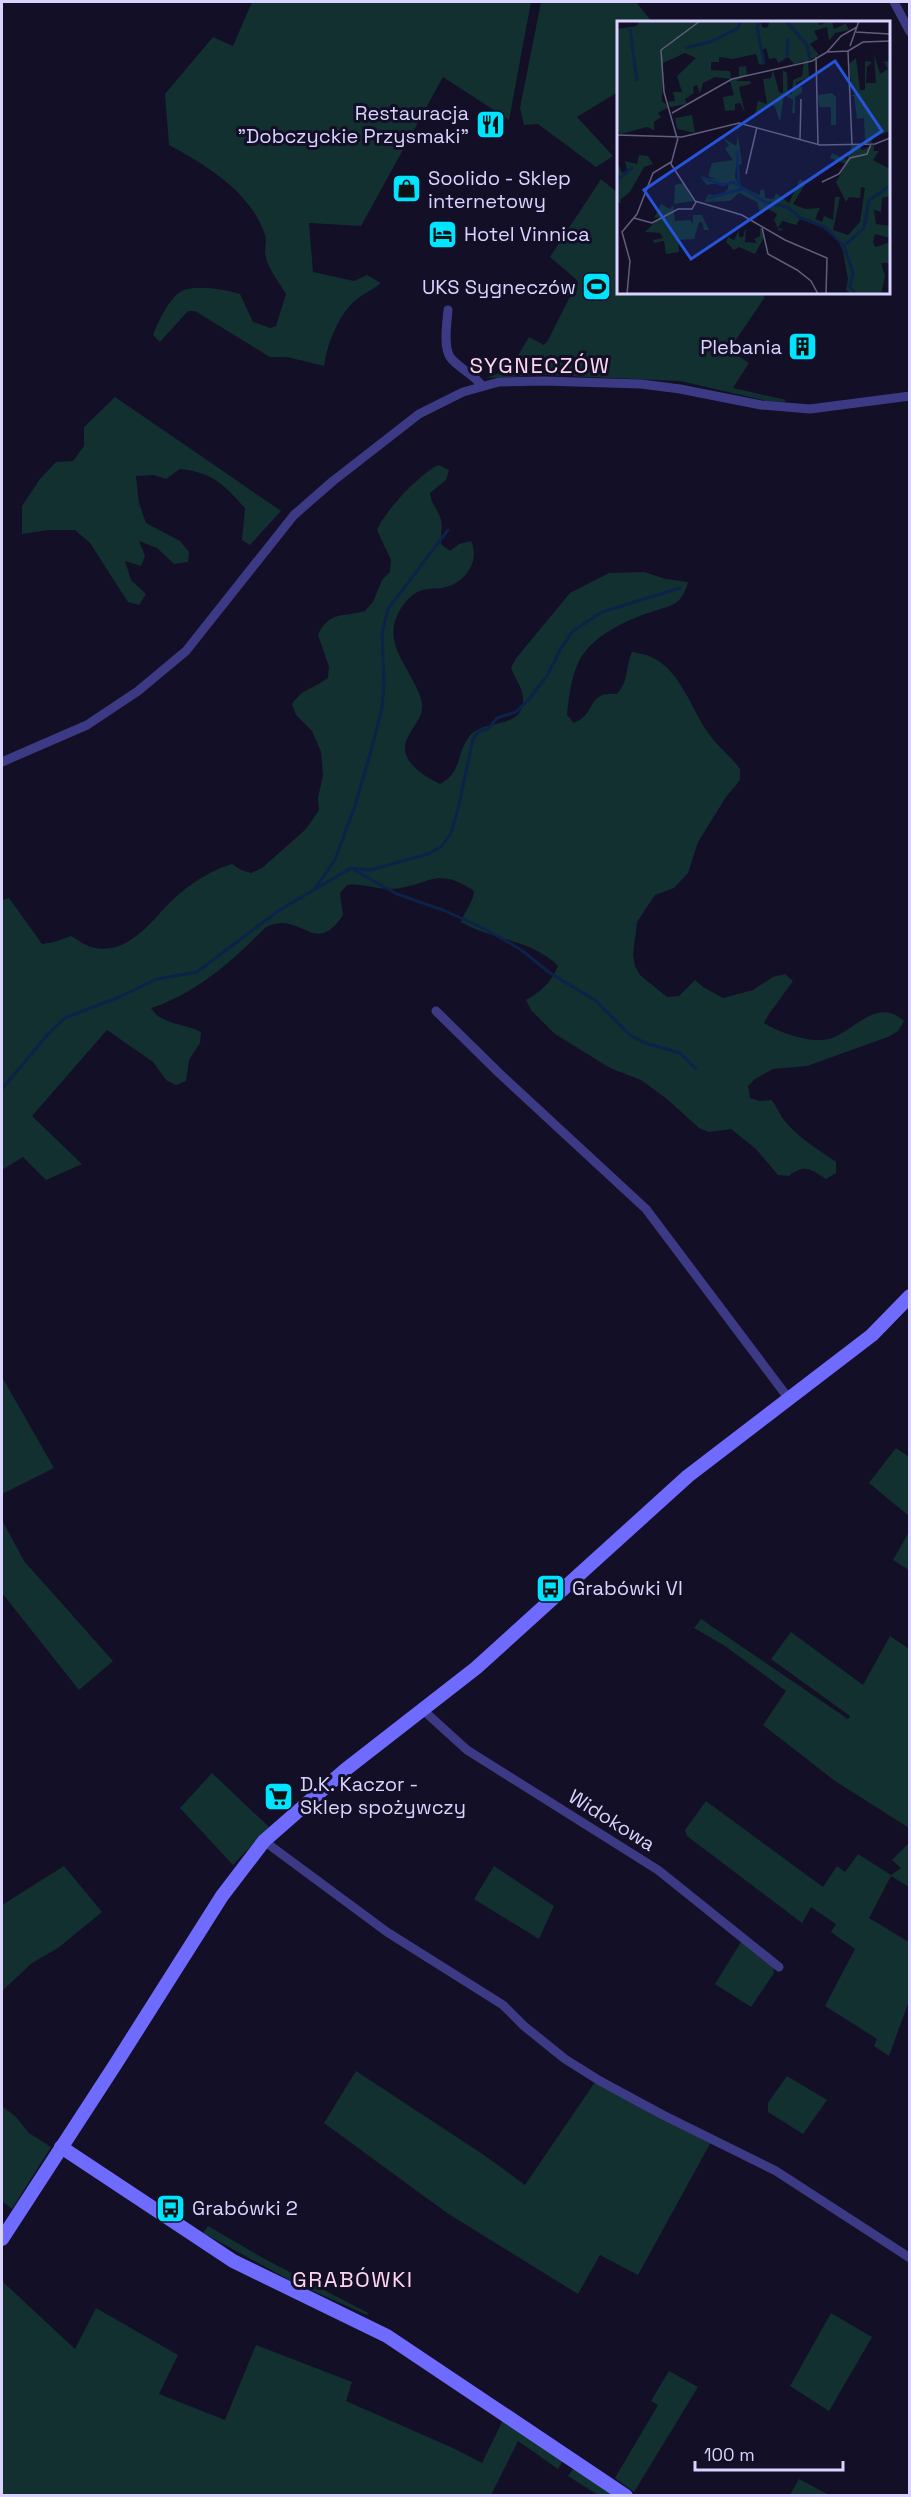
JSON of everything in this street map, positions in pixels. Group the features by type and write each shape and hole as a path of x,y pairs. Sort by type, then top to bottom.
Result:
{"street":[{"path":"894,2 909,33"},
{"path":"448,310 447,345 450,357 476,377 482,386"},
{"path":"2,762 87,724 138,691 186,651 294,515 333,481 419,414 463,392 499,382 641,384 761,405 806,409 909,396"},
{"path":"436,1011 499,1073 646,1209 789,1399"},
{"path":"2,2239 222,1896 264,1841 345,1770 495,1652 688,1476 872,1335 909,1296"},
{"name":"Widokowa","path":"423,1710 467,1750 658,1870 779,1966"},
{"path":"264,1841 387,1932 503,2005 524,2026 565,2059 652,2109 776,2171 909,2258"},
{"path":"61,2147 233,2261 387,2336 626,2496"}],"green space":[{"path":"252,2 531,2 509,120 443,77 361,226 309,223 313,272 354,281 367,275 381,283 357,299 345,312 331,339 324,366 287,357 270,357 195,311 188,311 160,342 153,335 168,305 177,294 188,289 211,288 240,294 253,322 270,328 276,326 286,294 268,264 265,253 265,235 249,206 226,181 198,161 169,145 165,94 213,37 233,46"},
{"path":"541,2 636,2 651,21 617,21 617,93 577,117 613,156 596,167 538,124 524,125 520,108"},
{"name":"UKS Sygneczów","path":"601,179 617,192 617,294 761,294 765,297 729,350 749,363 733,388 786,400 784,402 767,401 680,381 546,375 486,378 510,369 529,337 544,345 548,340 578,281 550,257"},
{"path":"115,397 281,511 250,545 242,540 245,508 217,481 201,473 180,469 166,479 154,475 136,476 139,503 146,523 180,541 189,552 188,562 174,564 157,548 139,541 145,556 141,566 125,561 131,580 146,594 139,605 128,602 90,543 75,530 49,530 22,534 22,506 40,479 56,462 73,461 84,446 84,427"},
{"path":"439,465 449,470 446,480 430,493 441,520 441,544 450,551 459,544 471,541 474,557 468,571 457,582 442,588 423,590 410,597 400,611 394,626 394,638 401,660 419,692 422,703 420,716 406,741 408,759 420,772 440,784 452,774 464,745 474,732 510,720 517,715 522,708 523,697 511,667 570,593 609,573 644,572 666,579 688,582 683,595 674,604 620,625 592,644 579,661 574,674 567,715 574,723 586,714 600,696 617,694 625,679 632,652 648,656 671,671 709,734 740,769 740,780 726,797 698,842 688,873 674,888 655,895 637,922 633,955 640,975 667,997 679,996 695,980 723,998 753,990 773,977 785,974 793,981 764,1023 779,1031 807,1039 832,1038 876,1013 894,1014 904,1021 898,1031 888,1037 807,1066 773,1069 755,1079 748,1086 750,1098 760,1101 771,1100 795,1132 836,1162 836,1173 826,1179 808,1169 799,1170 789,1176 778,1175 756,1149 731,1129 709,1132 699,1128 667,1099 641,1080 610,1068 555,1034 531,1010 526,1000 545,986 558,966 536,950 485,933 461,922 474,891 461,883 440,878 389,889 347,885 340,893 343,915 333,927 324,933 315,933 289,924 278,923 266,927 227,964 199,985 168,1002 151,1008 155,1014 167,1021 201,1032 200,1043 189,1060 186,1081 176,1085 166,1080 153,1062 107,1030 32,1116 82,1164 46,1180 23,1157 2,1170 2,900 9,898 42,944 71,936 91,947 105,949 118,946 141,933 179,894 197,881 232,864 251,873 262,868 306,829 319,810 318,798 323,775 321,752 312,731 296,715 292,704 304,692 328,678 329,667 318,635 322,627 337,616 365,611 373,602 382,580 390,572 391,560 377,530 381,522 413,484"},
{"path":"2,1377 54,1468 2,1494"},
{"path":"896,1448 909,1457 909,1516 869,1483"},
{"path":"3,1522 24,1561 113,1661 79,1690 2,1593"},
{"path":"909,1532 909,1570 893,1560"},
{"path":"701,1619 848,1719 850,1716 771,1659 791,1632 863,1685 890,1636 909,1649 909,1828 835,1781 763,1725 786,1691 725,1646 694,1628"},
{"path":"212,1773 269,1827 233,1865 180,1808"},
{"path":"706,1801 823,1887 837,1866 845,1872 858,1854 891,1875 901,1868 892,1860 909,1843 909,1887 891,1876 869,1918 909,1942 909,2001 889,2056 874,2046 877,2039 825,2006 855,1949 831,1932 836,1924 811,1907 802,1923 687,1836 685,1830"},
{"path":"64,1866 102,1912 58,1948 32,1963 2,1991 2,1905"},
{"path":"494,1866 554,1906 539,1939 474,1899"},
{"path":"741,1942 773,1967 774,1973 751,2007 715,1984"},
{"path":"356,2071 484,2155 525,2185 595,2082 711,2142 638,2275 600,2255 578,2294 447,2213 324,2123"},
{"path":"787,2076 827,2100 803,2134 768,2112 768,2103"},
{"path":"2,2106 16,2117 29,2133 51,2147 12,2209 2,2201"},
{"path":"208,2226 261,2257 368,2313 367,2315 293,2282 203,2233"},
{"path":"2,2281 75,2349 96,2308 178,2355 159,2394 225,2420 256,2345 352,2382 346,2401 482,2463 504,2418 564,2459 558,2469 518,2441 491,2495 2,2495"},
{"path":"831,2313 872,2337 829,2411 790,2386"},
{"path":"669,2371 698,2387 634,2492 615,2478 658,2405 651,2401"},
{"path":"576,2465 617,2495 598,2495 568,2476"},
{"path":"799,2479 829,2495 790,2495"}],"waterway":[{"path":"316,887 335,860 355,806 372,747 382,708 384,683 382,633 388,609 448,530"},
{"path":"2,1089 49,1033 65,1018 157,979 197,972 278,911 351,868 370,870 428,854 441,847 451,833 473,739 479,731 488,729 497,718 516,712 529,699 547,676 561,648 573,631 602,612 680,588"},
{"path":"354,870 397,894 443,910 481,927 520,949 550,973 595,1000 630,1035 645,1043 680,1053 696,1069"}],"place":[{"name":"Restauracja \"Dobczyckie Przysmaki\"","path":"490,125"},
{"name":"Soolido - Sklep internetowy","path":"407,189"},
{"name":"Hotel Vinnica","path":"443,234"},
{"name":"UKS Sygneczów","path":"597,287"},
{"name":"Plebania","path":"803,347"},
{"name":"Grabówki VI","path":"551,1588"},
{"name":"D.K. Kaczor - Sklep spożywczy","path":"279,1796"},
{"name":"Grabówki 2","path":"171,2208"}],"district":[{"name":"SYGNECZÓW","path":"540,365"},
{"name":"GRABÓWKI","path":"353,2279"}]}
